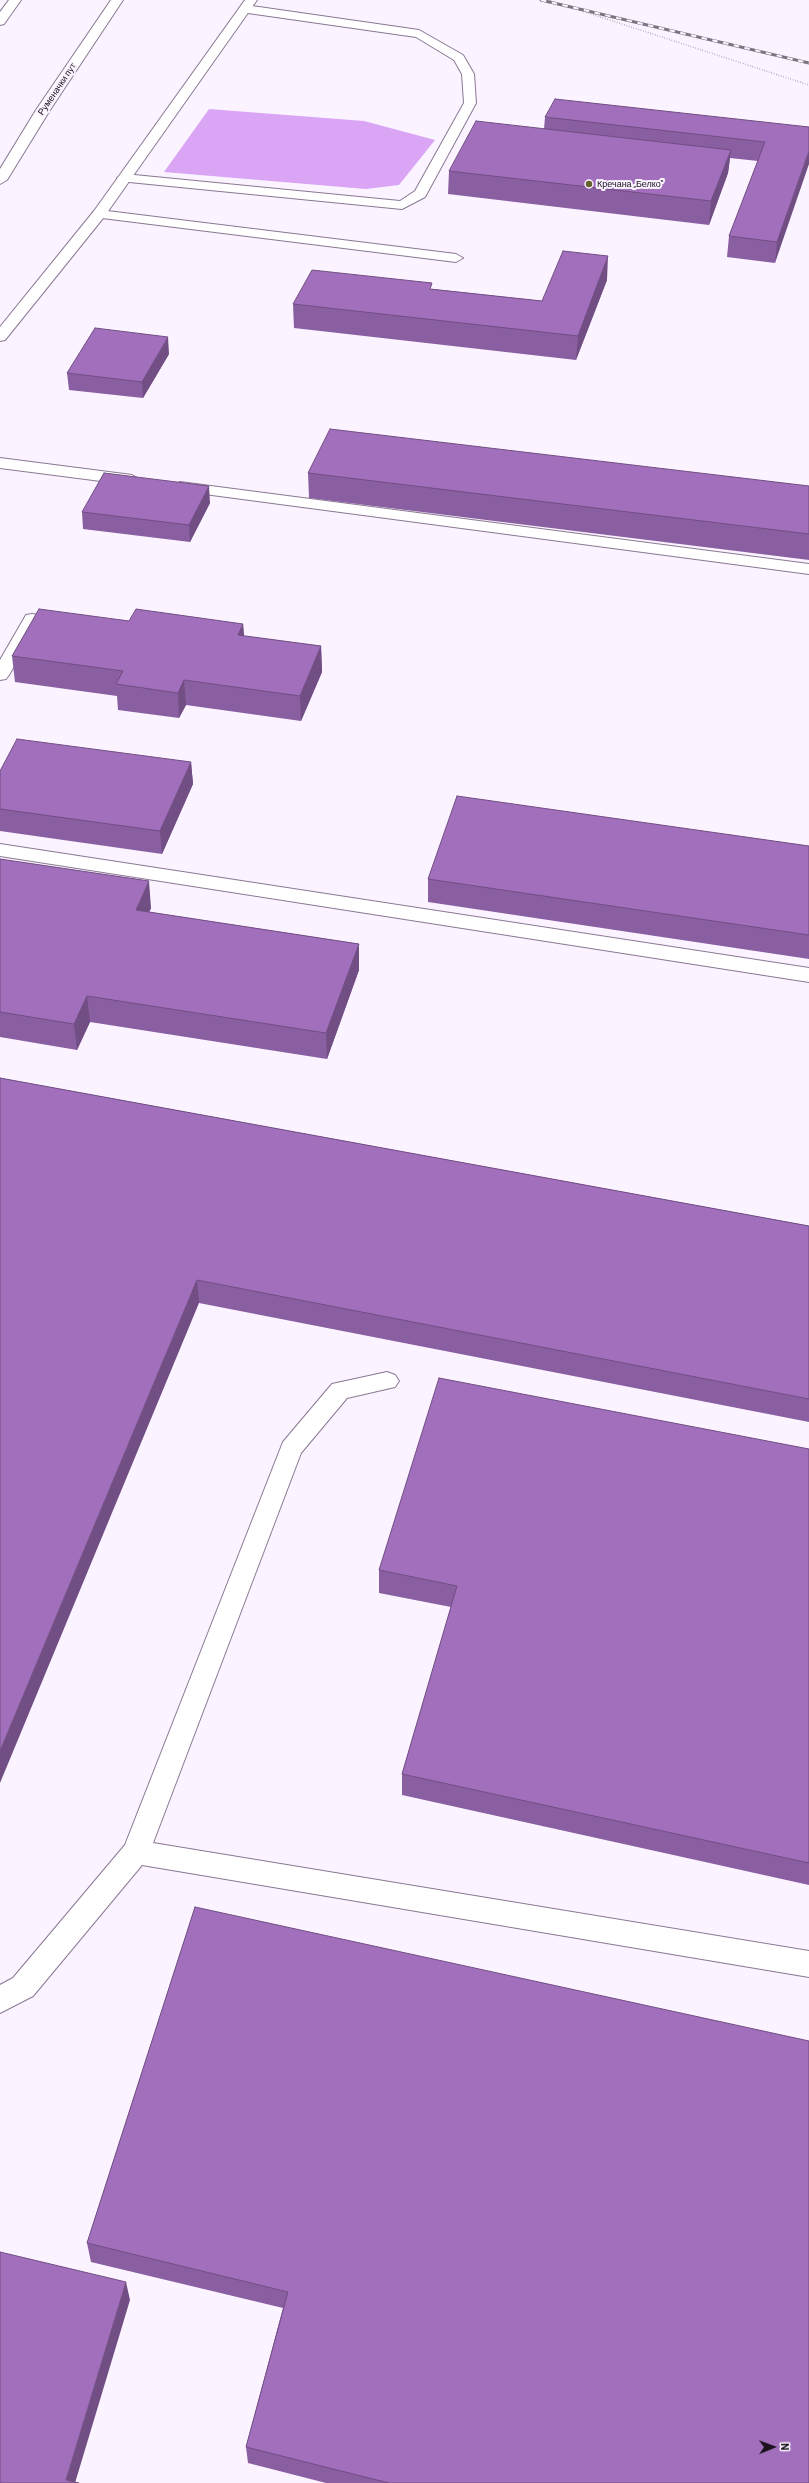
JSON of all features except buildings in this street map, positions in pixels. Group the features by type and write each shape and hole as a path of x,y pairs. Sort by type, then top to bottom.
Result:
{"street":[{"path":"0,21 15,0"},
{"name":"Руменачки пут","path":"0,180 44,110 117,0"},
{"path":"0,337 99,214 124,178 248,5 419,34 459,58 468,74 470,103 420,194 402,205 124,178"},
{"path":"99,214 456,258"},
{"path":"0,463 809,569"},
{"path":"0,675 32,618"},
{"path":"0,850 809,975"},
{"path":"0,2000 23,1987 136,1852 291,1449 340,1390 387,1381"},
{"path":"136,1852 809,1964"}],"path":[{"path":"548,0 809,85"}],"shaded area":[{"path":"209,109 364,121 435,140 399,185 366,189 164,172"}],"railway":[{"path":"541,0 809,63"}],"place":[{"name":"Кречана „Белко”","path":"589,184"}]}
